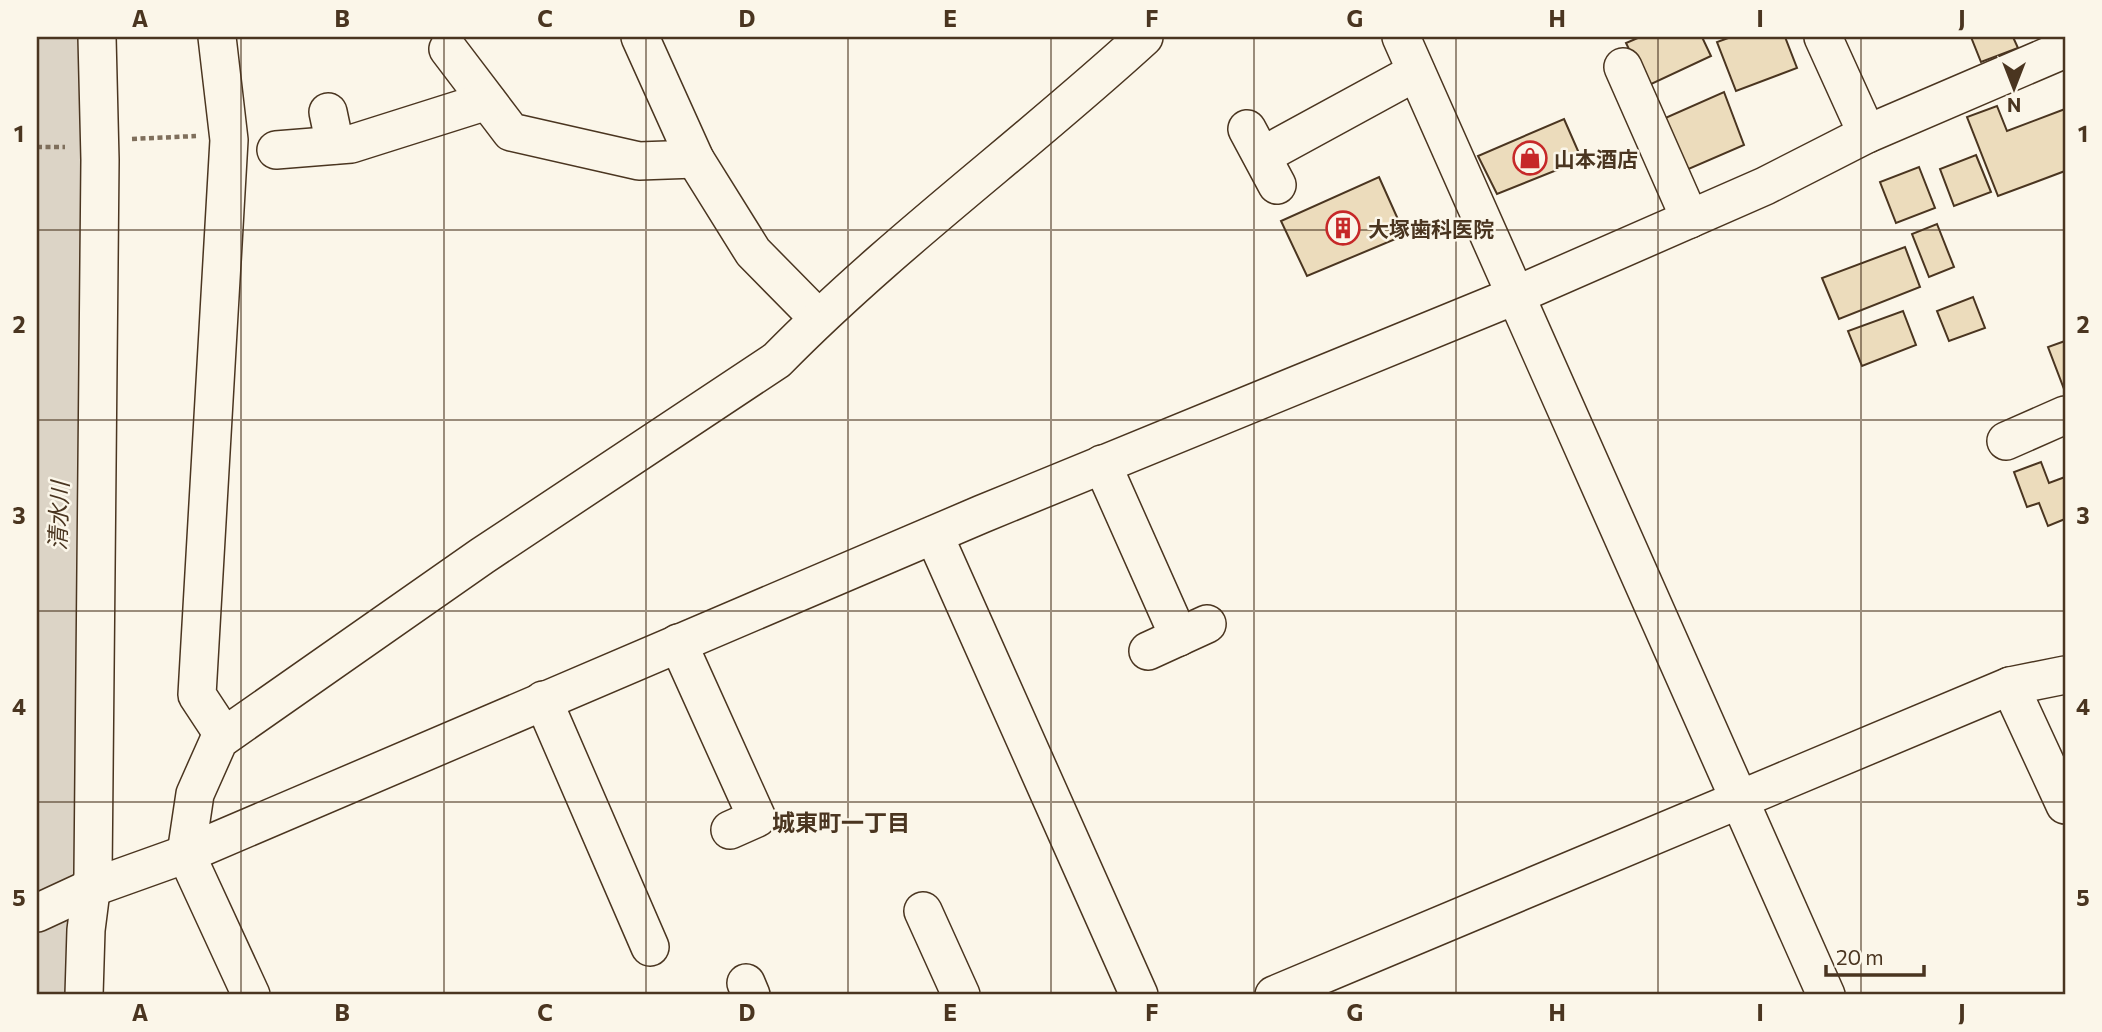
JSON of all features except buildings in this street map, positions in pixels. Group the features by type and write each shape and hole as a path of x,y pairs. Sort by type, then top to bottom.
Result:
{"street":[{"path":"84,995 91,888 100,148 97,37"},
{"path":"217,37 229,136 197,695 224,736"},
{"path":"640,37 695,159 752,252 818,318"},
{"path":"251,995 186,854 195,794 219,740 482,556 777,360 818,318 1144,37"},
{"path":"1401,37 1826,995"},
{"path":"1823,37 1867,134"},
{"path":"37,913 91,888 186,854 1102,464 1514,296 1765,186 1867,134 2052,47"},
{"path":"448,49 511,132 513,149 639,161 695,159"},
{"path":"1623,67 1690,219"},
{"path":"1262,157 1416,72"},
{"path":"276,150 331,129 351,144 487,101"},
{"path":"2006,441 2065,415"},
{"path":"1102,464 1178,638"},
{"path":"934,535 1139,995"},
{"path":"678,643 757,818 730,830"},
{"path":"1274,995 2010,686 2065,675"},
{"path":"2010,686 2065,805"},
{"path":"543,700 650,947"},
{"path":"923,911 961,995"}],"path":[{"path":"100,148 131,139 229,136"}],"waterway":[{"name":"清水川","path":"45,995 65,284 50,37"}],"place":[{"name":"山本酒店","path":"1530,158"},
{"name":"大塚歯科医院","path":"1343,228"}],"district":[{"name":"城東町一丁目","path":"841,822"}]}
